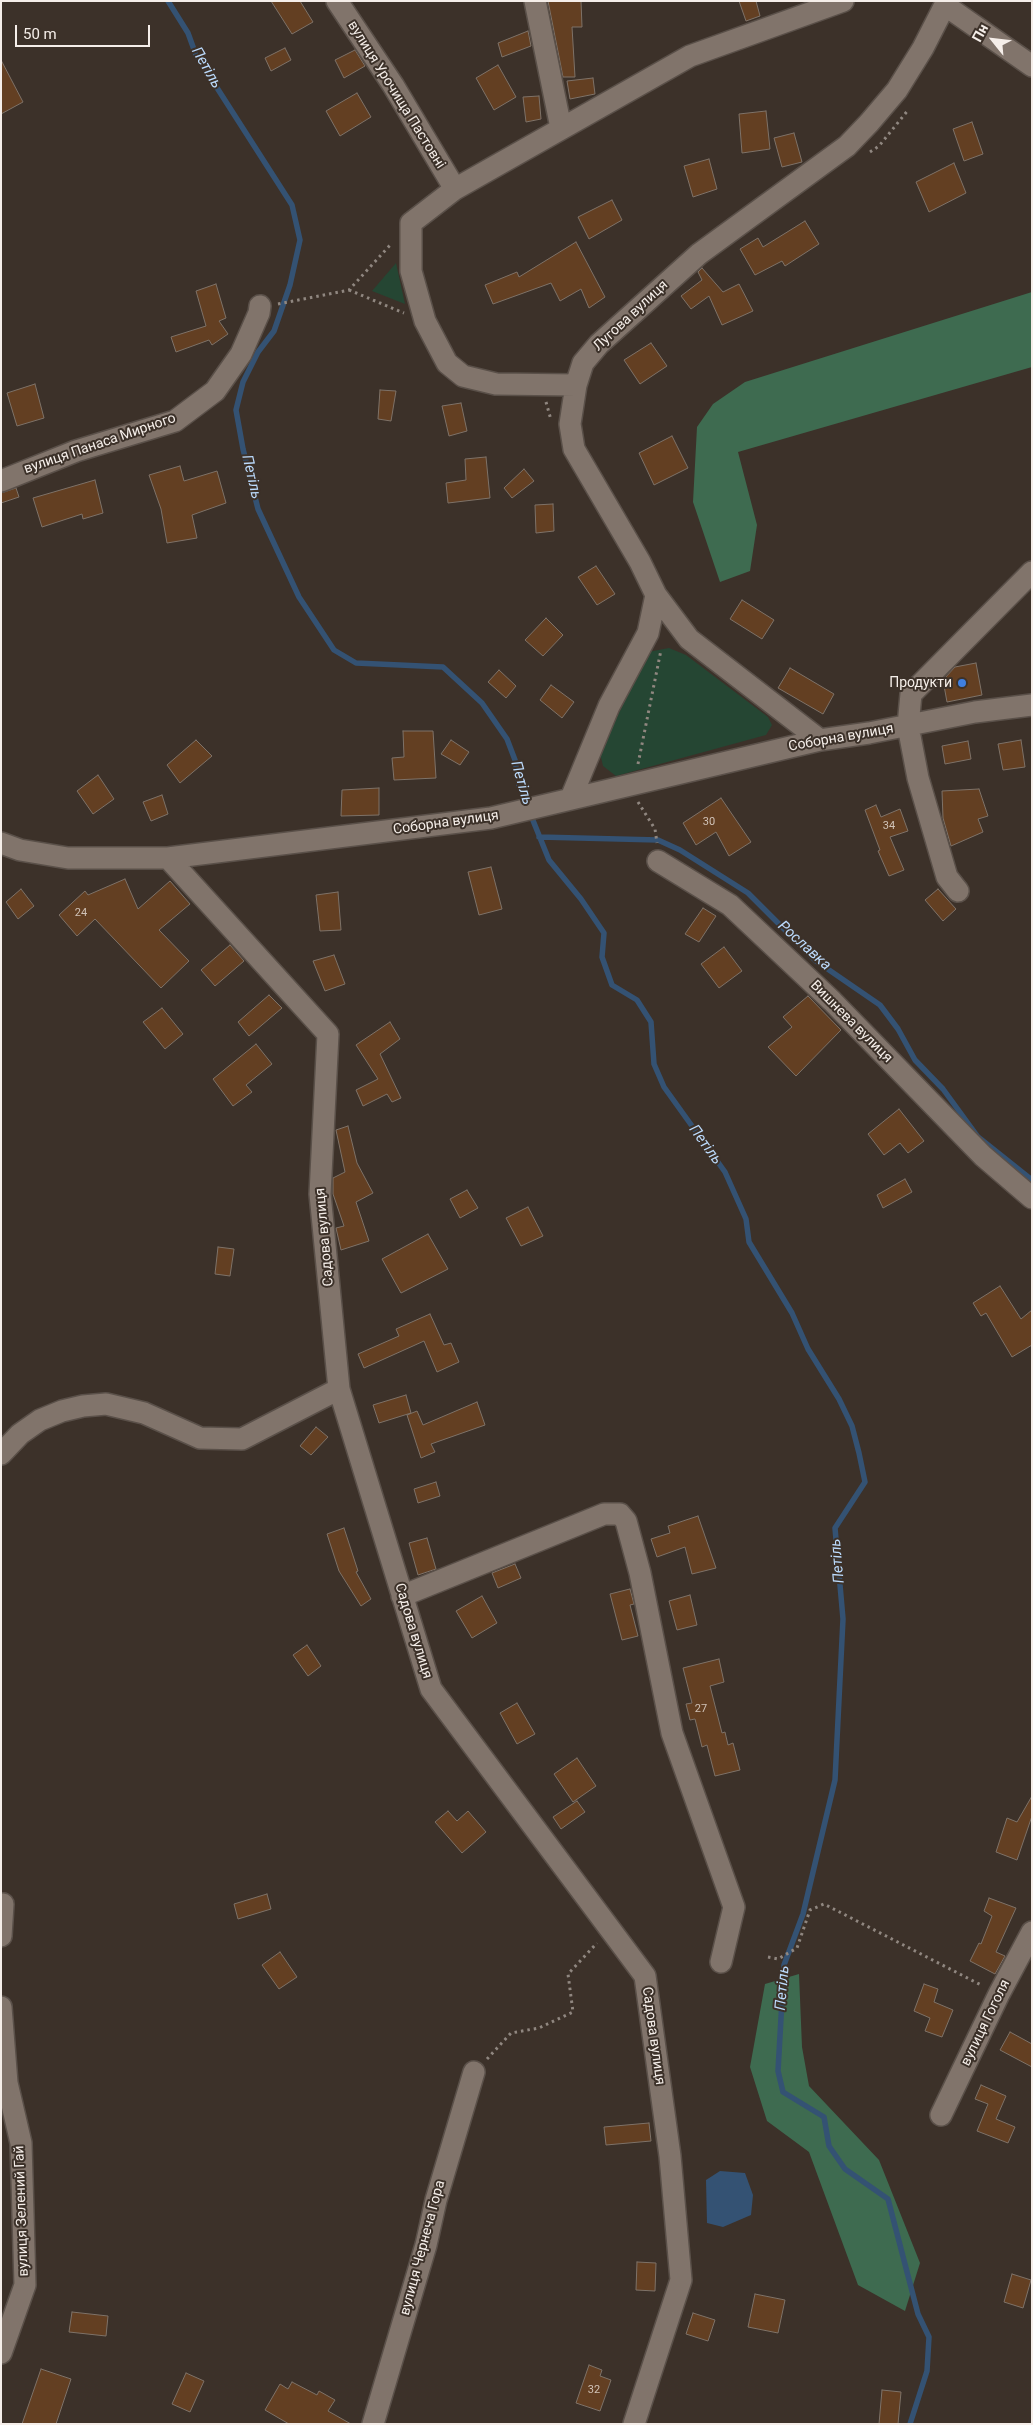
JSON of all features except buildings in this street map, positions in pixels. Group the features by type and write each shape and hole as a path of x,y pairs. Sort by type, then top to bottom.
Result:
{"street":[{"name":"вулиця Урочища Пастовні","path":"338,1 393,85 455,189"},
{"path":"535,1 561,128"},
{"path":"576,385 496,384 463,376 447,363 425,321 411,272 411,223 455,189 690,56 843,1"},
{"path":"946,4 1032,66"},
{"name":"Лугова вулиця","path":"820,740 689,639 656,595 640,562 574,449 570,424 576,385 583,363 599,344 700,254 847,146 897,90 946,4"},
{"name":"вулиця Панаса Мирного","path":"1,481 76,451 176,421 215,391 241,354 259,313 260,306"},
{"path":"958,891 947,877 918,778 908,726 911,694 1032,572"},
{"path":"564,801 609,706 648,633 656,595"},
{"name":"Соборна вулиця","path":"1,843 20,850 68,858 168,858 492,818 820,740 908,726 976,712 1032,705"},
{"name":"Садова вулиця","path":"168,858 328,1034 320,1194 340,1389 431,1689 645,1976 670,2156 681,2280 634,2424"},
{"name":"Вишнева вулиця","path":"658,861 730,905 832,1002 983,1156 1032,1198"},
{"path":"1,1454 20,1434 40,1420 62,1411 83,1406 106,1404 144,1413 200,1438 242,1439 340,1389"},
{"path":"402,1596 604,1514 620,1514 626,1521 640,1573 672,1734 734,1907 721,1962"},
{"path":"1,1936 3,1904"},
{"name":"вулиця Гоголя","path":"941,2116 999,1994 1032,1932"},
{"name":"вулиця Зелений Гай","path":"1,2007 7,2083 21,2143 25,2285 1,2353"},
{"name":"вулиця Чернеча Гора","path":"374,2424 426,2246 436,2200 474,2072"}],"path":[{"path":"862,158 879,146 903,118 912,104"},
{"path":"295,303 349,290 411,223"},
{"path":"349,290 373,302 425,321"},
{"path":"547,385 546,407 552,422"},
{"path":"648,633 661,644 661,657 638,756 636,784 638,804 655,829"},
{"path":"768,1957 778,1959 797,1948 810,1910 824,1904 999,1994"},
{"path":"474,2072 511,2033 539,2028 572,2012 568,1974 611,1928"}],"green space":[{"path":"396,263 405,304 372,291"},
{"path":"1032,292 1032,367 738,452 757,525 750,571 720,582 693,502 697,427 713,404 745,382"},
{"path":"669,648 686,655 768,717 772,725 766,735 616,776 603,766 600,753 648,652"},
{"path":"799,1974 802,2047 809,2086 879,2160 920,2263 905,2311 858,2285 809,2152 767,2121 750,2067 765,1984"}],"water":[{"path":"720,2171 745,2173 753,2195 751,2215 723,2227 707,2223 706,2180"}],"waterway":[{"name":"Петіль","path":"168,1 188,33 196,55 292,205 300,240 290,285 274,331 258,352 243,382 236,410 243,449 258,509 299,597 334,650 356,663 443,667 482,703 507,739 515,760 519,786 527,805"},
{"name":"Петіль","path":"530,813 549,860 581,899 604,933 602,957 612,985 637,1000 651,1022 654,1064 664,1087 725,1172 746,1219 749,1242 792,1313 808,1349 839,1399 852,1426 859,1453 865,1482 835,1528 843,1619 835,1780 803,1914 784,1965 778,2071 783,2092 824,2117 829,2146 845,2169 888,2199 918,2314 929,2337 927,2371 910,2424"},
{"name":"Рославка","path":"539,837 658,840 680,850 748,893 816,961 880,1005 898,1029 915,1060 943,1089 978,1137 1032,1180"}],"place":[{"name":"Продукти","path":"962,683"}]}
